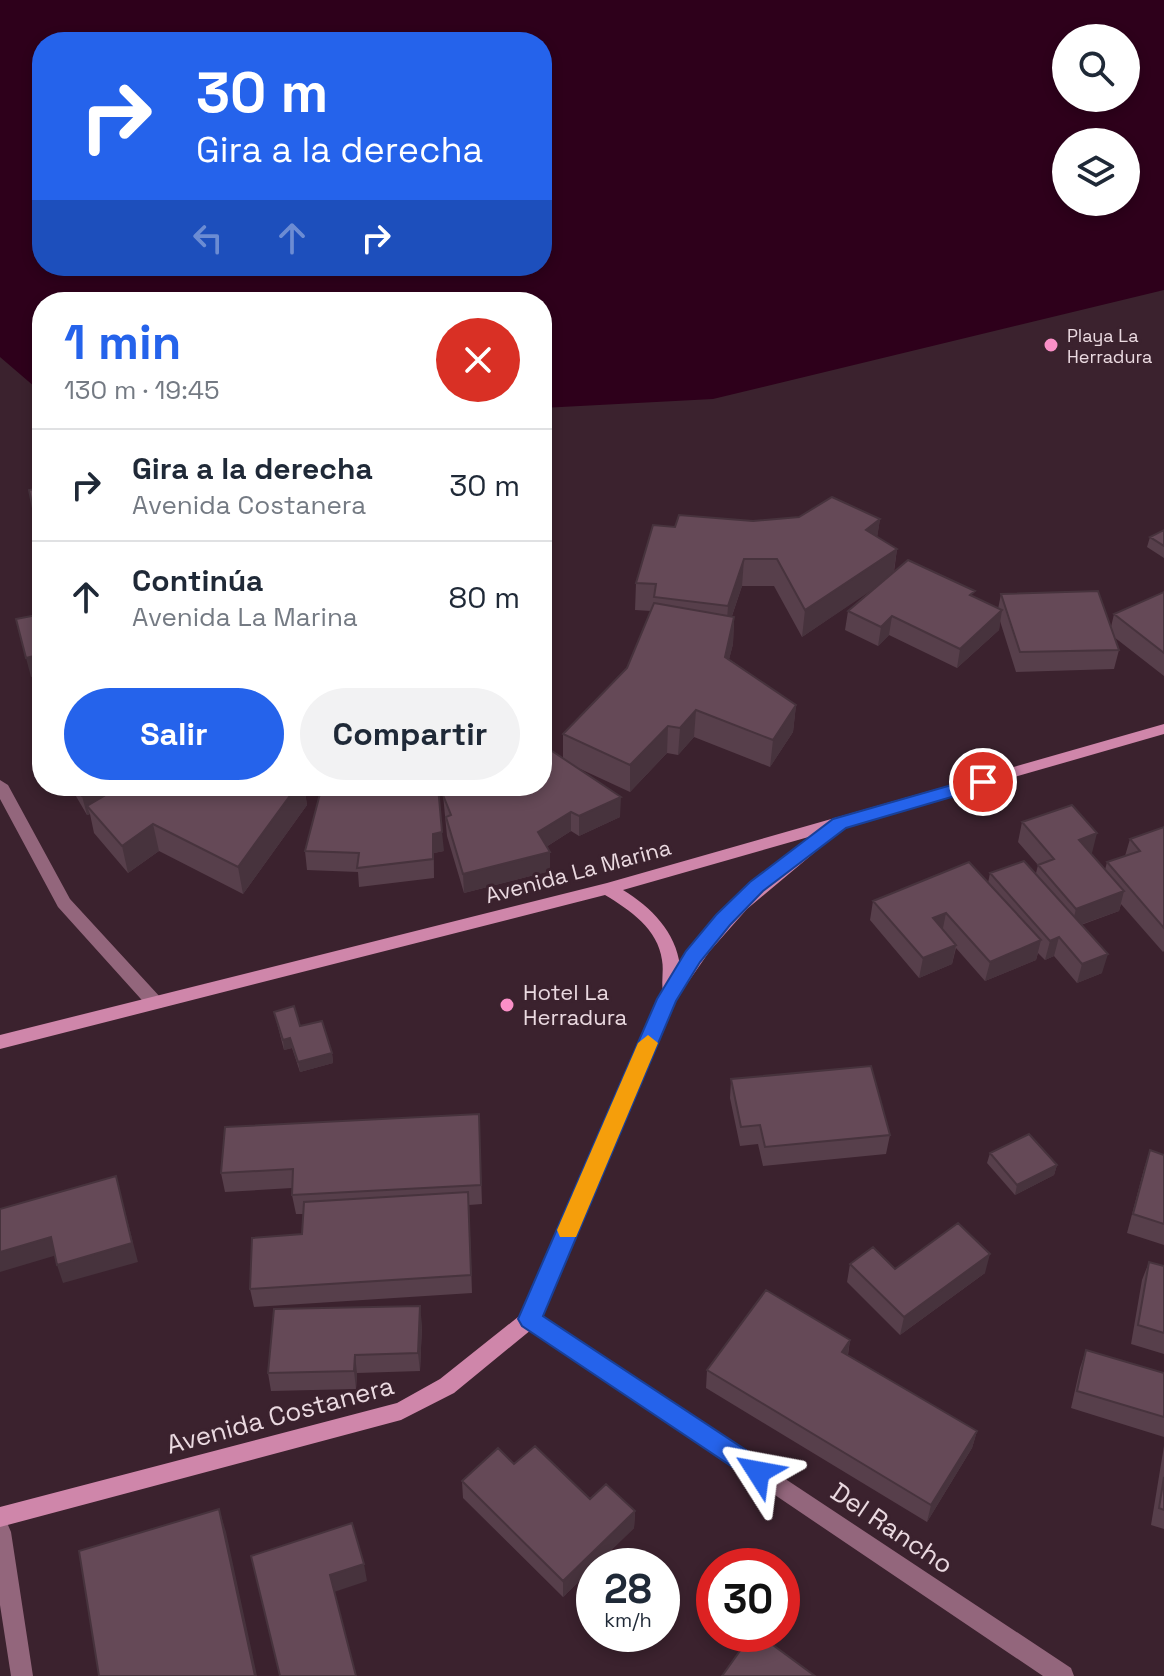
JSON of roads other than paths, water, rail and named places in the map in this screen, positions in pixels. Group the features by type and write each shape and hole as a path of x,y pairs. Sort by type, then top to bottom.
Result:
{"main road":[{"name":"Avenida La Marina","path":"0,1042 607,889 1161,734"},
{"name":"Avenida Costanera","path":"0,1517 401,1411 447,1386 530,1319 667,999 693,956 757,886 840,823"},
{"path":"607,889 647,914 661,931 670,953 673,976 667,999"}],"street":[{"path":"0,785 64,903 155,1003"},
{"name":"Del Rancho","path":"530,1319 1063,1676"},
{"path":"0,1532 22,1676"}],"place":[{"name":"Playa La Herradura","path":"1051,345"},
{"name":"Hotel La Herradura","path":"507,1005"}]}
